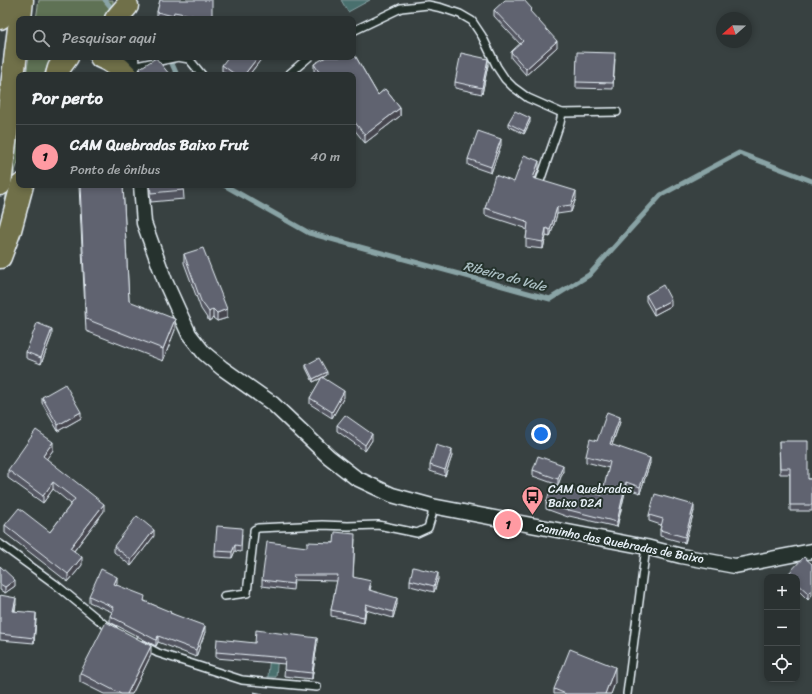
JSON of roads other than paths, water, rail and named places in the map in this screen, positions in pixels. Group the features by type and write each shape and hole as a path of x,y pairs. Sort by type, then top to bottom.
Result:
{"highway":[{"path":"0,18 2,0"},
{"path":"20,16 22,0"},
{"path":"0,184 16,53"},
{"path":"58,72 65,60"},
{"path":"109,60 118,66 130,68"},
{"path":"0,258 10,230 21,188"}],"street":[{"name":"Caminho das Quebradas de Baixo","path":"141,188 144,223 165,281 189,334 204,353 222,368 273,404 329,457 356,478 392,495 432,506 646,547 681,556 735,566 812,551"}],"lane":[{"path":"356,30 401,8 428,5 460,14 472,21 482,36 497,67 513,87 528,98 562,113 617,112"},
{"path":"130,68 165,60"},
{"path":"190,60 200,72"},
{"path":"292,72 306,60"},
{"path":"540,181 562,113"},
{"path":"224,596 247,593 254,530 258,528 322,525 378,525 417,533 428,528 432,515 432,506"},
{"path":"0,544 55,584 105,625 118,632"},
{"path":"627,694 646,547"},
{"path":"138,643 158,653 242,680 318,687"}],"water":[{"path":"341,0 370,0 348,12"},
{"path":"270,654 278,654 276,677 268,677"}],"waterway":[{"path":"105,0 110,6"},
{"path":"170,60 176,72"},
{"name":"Ribeiro do Vale","path":"229,188 309,233 550,299 589,275 661,195 739,153 812,181"}],"place":[{"name":"CAM Quebradas Baixo D2A","path":"532,516"},
{"name":"CAM Quebradas Baixo Frut","path":"508,524"}]}
